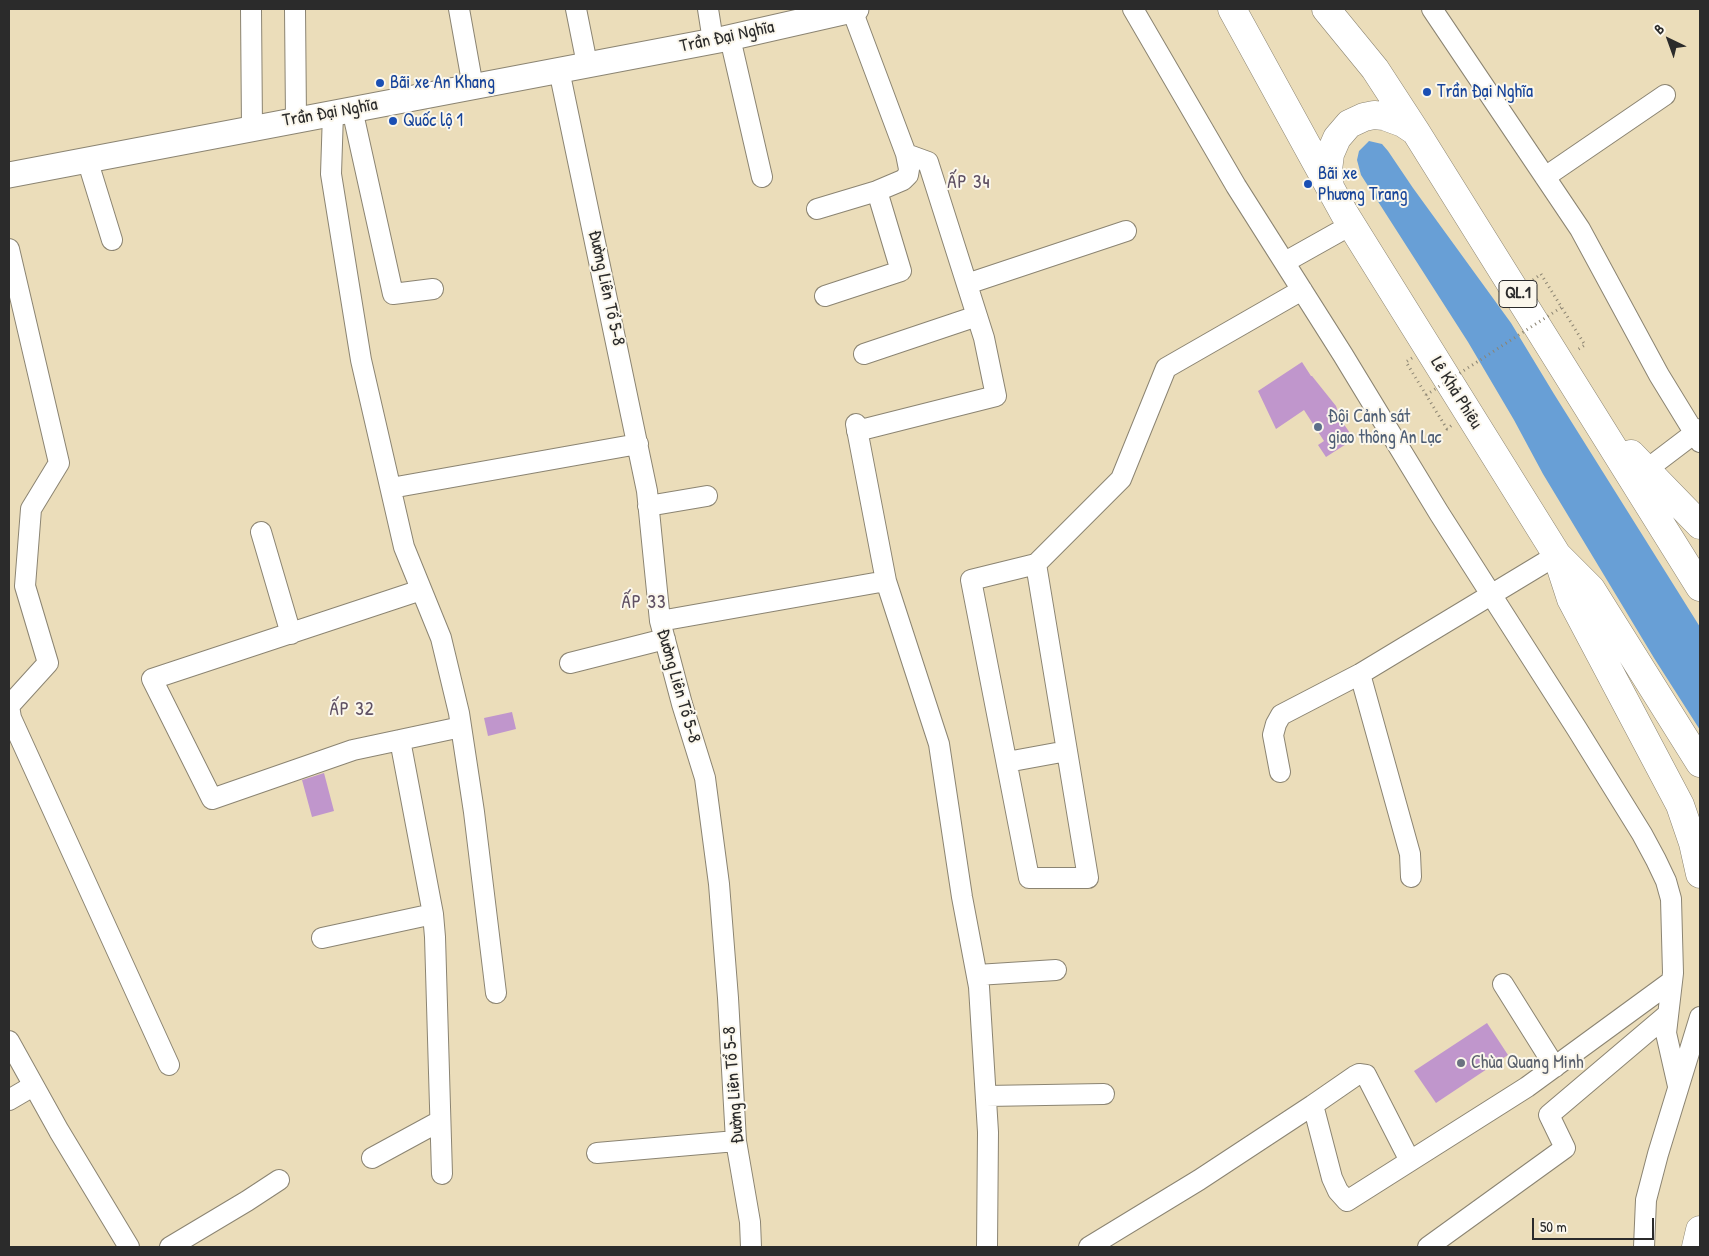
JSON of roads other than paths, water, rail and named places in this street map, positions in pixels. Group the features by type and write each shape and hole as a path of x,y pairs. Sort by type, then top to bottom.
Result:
{"highway":[{"name":"Lê Khả Phiêu","path":"1232,9 1351,224 1557,555 1591,590 1700,763"},
{"name":"QL.1","path":"1326,9 1375,69 1416,132 1700,586"},
{"path":"1330,188 1328,170 1330,154 1337,138 1349,124 1364,117 1384,116 1403,123 1416,132"},
{"path":"1591,413 1700,524"},
{"path":"1557,555 1571,599 1680,805 1693,843 1700,874"},
{"path":"1696,1247 1700,1230"}],"main road":[{"name":"Trần Đại Nghĩa","path":"9,175 722,39 854,9"}],"street":[{"path":"251,9 252,128"},
{"path":"295,9 296,119"},
{"path":"459,9 473,87"},
{"path":"576,9 587,64"},
{"path":"708,9 722,39 762,177"},
{"path":"818,208 877,191 906,178 909,169 906,154 854,9"},
{"path":"1133,9 1236,186 1642,834 1666,881 1670,899 1672,981 1666,1033 1678,1086"},
{"path":"1432,9 1580,229 1659,375 1698,435 1646,470"},
{"name":"Đường Liên Tổ 5-8","path":"560,70 638,444 648,506 662,630 705,778 719,884 736,1141 750,1222 751,1247"},
{"path":"1545,177 1666,95"},
{"path":"343,111 394,294 433,289"},
{"path":"343,111 331,174 361,360 392,488 404,547 440,638 459,713 474,812 496,993"},
{"path":"906,154 928,162 984,338 996,396 857,428 886,581 939,744 962,897 979,988 988,1132 987,1247"},
{"path":"87,159 112,240"},
{"path":"826,296 901,271 877,191"},
{"path":"1285,262 1351,224"},
{"path":"967,284 1126,231"},
{"path":"9,249 59,462 31,509 25,586 48,664 9,706 11,718 170,1065"},
{"path":"1036,564 1088,878 1029,878 971,580 1036,564 1121,479 1166,368 1302,290"},
{"path":"864,354 977,316"},
{"path":"392,488 638,444"},
{"path":"648,506 706,496"},
{"path":"261,532 291,634"},
{"path":"1280,772 1273,734 1281,715 1360,674 1557,555"},
{"path":"570,663 662,630 886,581"},
{"path":"421,590 152,679 212,799 353,750 461,728"},
{"path":"1360,674 1410,854 1411,877"},
{"path":"400,740 433,914 442,1174"},
{"path":"1007,762 1067,751"},
{"path":"322,938 433,914"},
{"path":"977,976 1056,970"},
{"path":"1313,1105 1332,1178 1338,1192 1347,1201 1527,1088 1672,981"},
{"path":"1503,984 1555,1067"},
{"path":"1428,1247 1565,1148 1549,1115 1667,1015"},
{"path":"1644,1247 1646,1200 1678,1086 1700,1017"},
{"path":"9,1041 59,1132 129,1247"},
{"path":"1089,1247 1199,1180 1355,1076 1366,1075 1410,1161"},
{"path":"9,1100 33,1086"},
{"path":"986,1096 1104,1094"},
{"path":"372,1158 440,1121"},
{"path":"597,1154 736,1141"},
{"path":"170,1247 279,1180"}],"water":[{"path":"1369,141 1382,144 1388,151 1511,323 1700,627 1700,730 1654,658 1543,474 1468,342 1361,175 1357,160 1359,151"}],"place":[{"name":"Bãi xe An Khang","path":"380,83"},
{"name":"Trần Đại Nghĩa","path":"1427,92"},
{"name":"Quốc lộ 1","path":"393,121"},
{"name":"Bãi xe Phương Trang","path":"1308,184"},
{"name":"Đội Cảnh sát giao thông An Lạc","path":"1318,427"},
{"name":"Chùa Quang Minh","path":"1461,1063"}],"district":[{"name":"ẤP 34","path":"969,183"},
{"name":"ẤP 33","path":"644,603"},
{"name":"ẤP 32","path":"352,710"}]}
